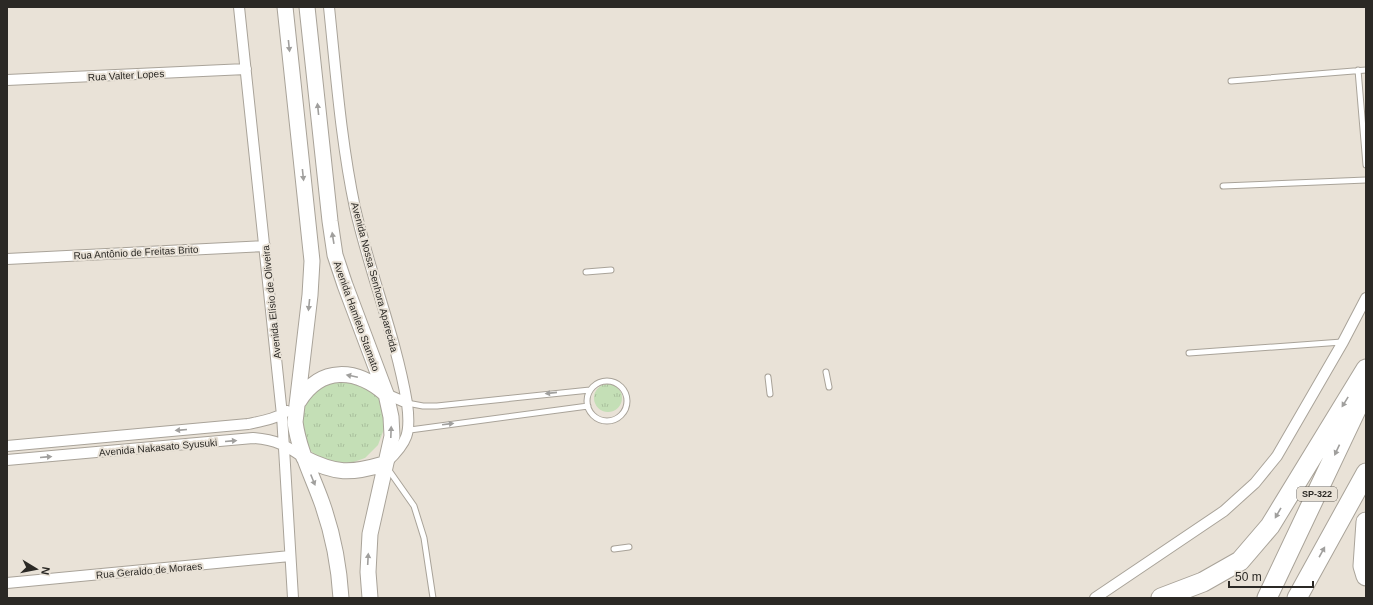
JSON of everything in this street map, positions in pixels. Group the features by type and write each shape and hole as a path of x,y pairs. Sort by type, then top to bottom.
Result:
{"highway":[{"path":"1161,598 1203,582 1240,561 1270,526 1366,369"},
{"name":"SP-322","path":"1267,598 1366,389"},
{"name":"SP-322","path":"1296,598 1366,473"},
{"path":"1366,522 1363,566 1366,576"}],"main road":[{"path":"285,7 312,261 310,295 295,422 298,440 334,540 340,578 341,598"},
{"name":"Avenida Hamleto Stamato","path":"307,7 335,255 386,394 392,417 392,436 384,464 370,534 368,572 370,598"},
{"path":"298,402 306,389 318,380 332,375 348,375 364,379 386,394"},
{"path":"304,458 328,470 342,472 356,471 384,464"}],"street":[{"name":"Avenida Elísio de Oliveira","path":"239,7 282,414 293,598"},
{"name":"Avenida Nossa Senhora Aparecida","path":"329,7 348,173 363,241 400,368 408,403 410,430"},
{"name":"Rua Valter Lopes","path":"7,80 246,69"},
{"name":"Rua Antônio de Freitas Brito","path":"7,259 265,246"},
{"path":"1095,598 1224,511 1255,483 1277,456 1343,342 1366,298"},
{"path":"386,394 408,403"},
{"name":"Avenida Nakasato Syusuki","path":"7,446 248,424 267,420 282,414 298,402"},
{"path":"384,464 398,451 410,430"},
{"path":"148,433 150,448"},
{"name":"Avenida Nakasato Syusuki","path":"7,460 253,438 284,444 304,458"},
{"name":"Rua Geraldo de Moraes","path":"7,583 290,556"}],"lane":[{"path":"1358,70 1366,164"},
{"path":"1231,80 1366,70"},
{"path":"1223,186 1366,180"},
{"path":"586,272 611,270"},
{"path":"1189,352 1343,342"},
{"path":"826,372 829,387"},
{"path":"768,377 770,394"},
{"path":"612,381 622,386 627,395 628,401 622,415 610,421 601,420 595,417 588,406 587,401 590,390 599,382 612,381"},
{"path":"408,403 423,406 437,406 590,390"},
{"path":"410,430 588,406"},
{"path":"384,464 414,506 424,538 433,598"},
{"path":"614,549 629,548"}],"green space":[{"path":"335,378 359,381 378,397 384,411 384,429 378,445 365,458 348,464 331,463 315,455 309,449 299,416 308,394"},
{"path":"608,384 618,388 622,398 618,408 608,412 598,408 594,398 598,388"}]}
